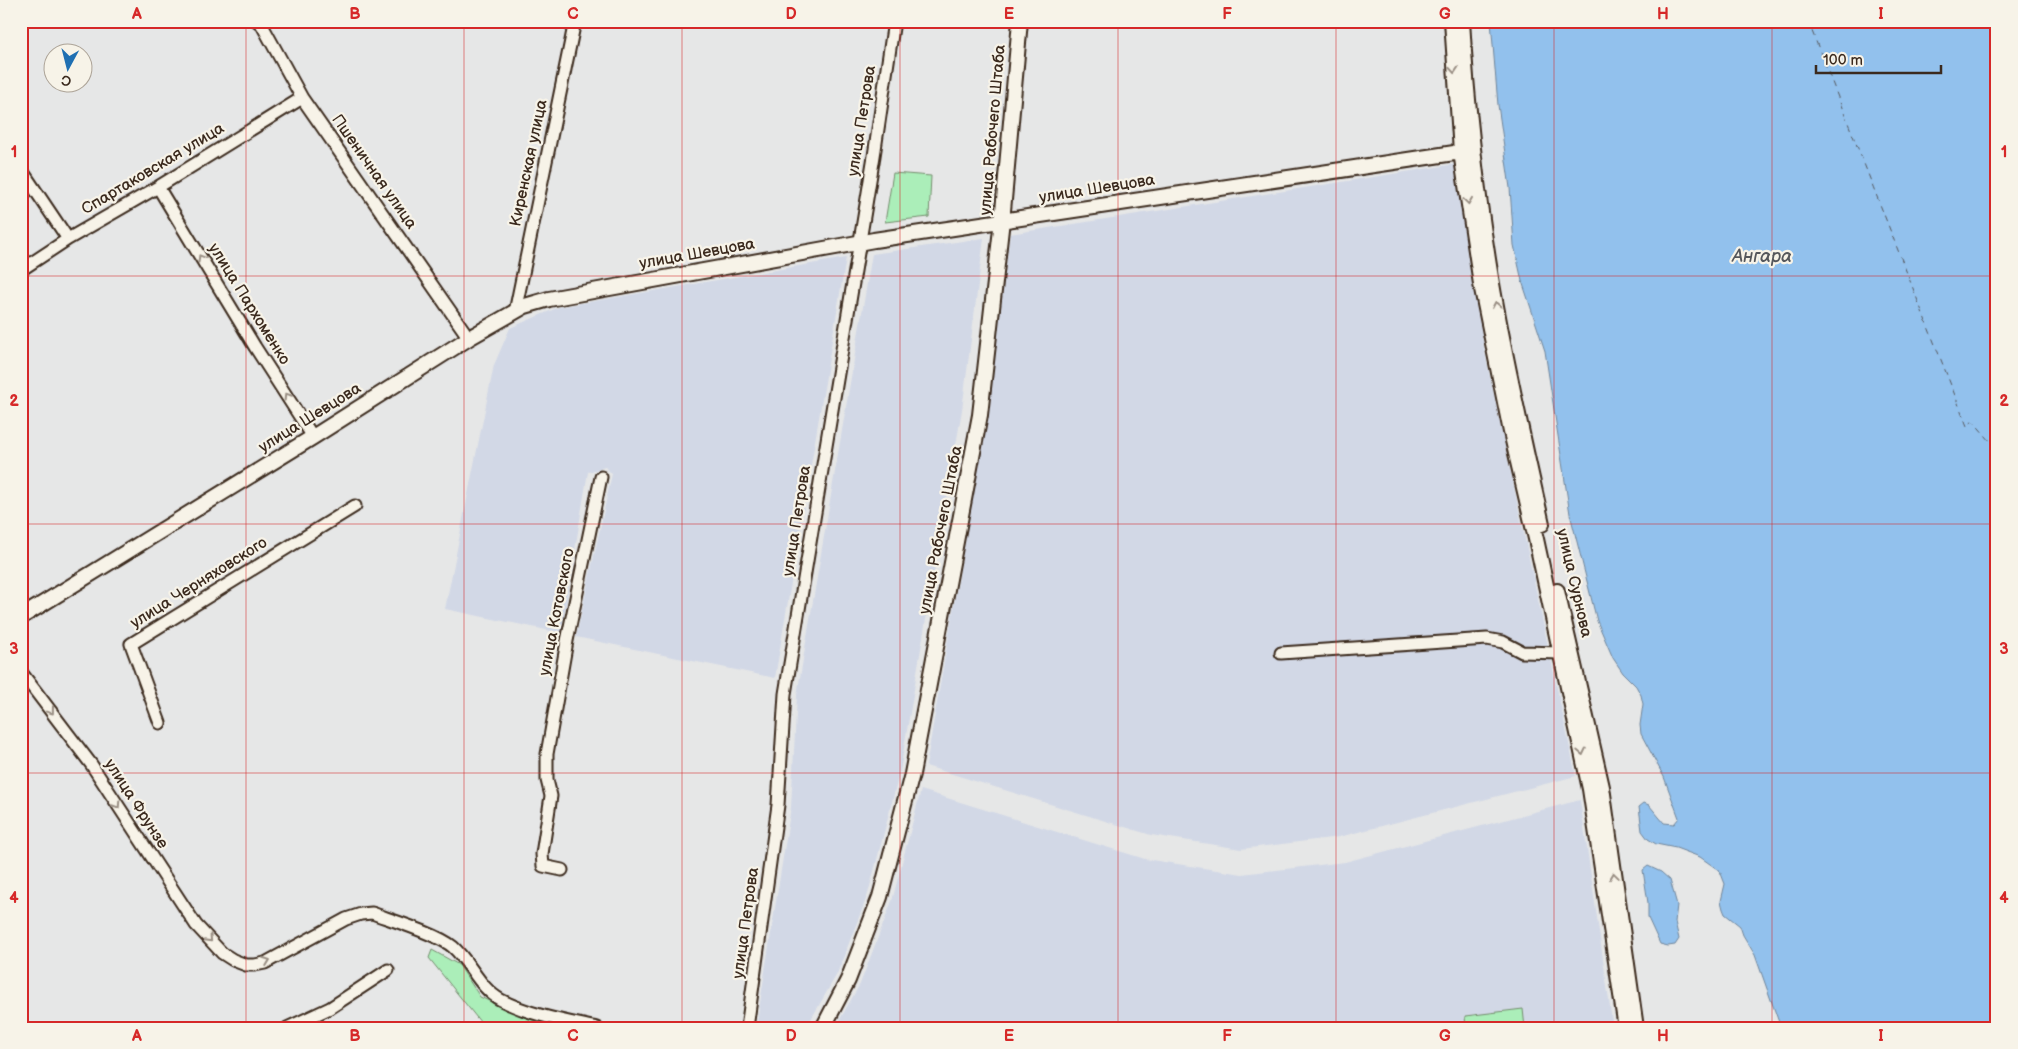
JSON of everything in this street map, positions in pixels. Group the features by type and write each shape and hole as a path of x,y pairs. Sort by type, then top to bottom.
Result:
{"main road":[{"name":"улица Рабочего Штаба","path":"823,1028 848,980 880,897 912,774 980,415 1002,222 1020,21"},
{"path":"1452,21 1467,149"},
{"path":"1462,21 1467,149"},
{"name":"улица Шевцова","path":"21,617 313,437 469,338 525,306 549,299 860,242 1002,222 1467,149"},
{"name":"улица Сурнова","path":"1467,149 1479,276 1503,394 1592,798 1626,1028"},
{"name":"улица Сурнова","path":"1467,149 1514,398 1602,787 1636,1028"}],"street":[{"name":"Киренская улица","path":"515,312 575,21"},
{"name":"улица Петрова","path":"747,1028 778,805 785,694 860,242 894,21"},
{"name":"Пшеничная улица","path":"261,22 302,98 469,338"},
{"name":"Спартаковская улица","path":"21,270 68,239 158,187 302,98"},
{"path":"21,168 68,239"},
{"name":"улица Пархоменко","path":"158,187 255,347 313,437"},
{"name":"улица Котовского","path":"562,870 543,866 542,854 551,796 547,780 547,754 567,641 601,477"},
{"name":"улица Черняховского","path":"160,723 131,644 355,506"},
{"path":"1281,653 1487,639 1503,642 1522,652 1561,652"},
{"name":"улица Фрунзе","path":"21,672 91,764 196,925 222,953 246,964 265,963 346,919 372,913 433,936 450,945 484,986 501,1000 540,1015 597,1028"},
{"path":"287,1028 330,1008 388,970"}],"shaded area":[{"path":"1456,164 1484,348 1576,776 1339,837 1241,849 1151,835 926,766 987,414 1010,234"},
{"path":"984,238 962,410 900,771 868,894 837,974 806,1028 756,1028 791,807 797,695 872,254"},
{"path":"846,258 775,678 576,637 612,474 605,467 588,472 561,633 445,609 494,365 510,328 559,307"},
{"path":"921,790 1145,859 1242,874 1345,862 1580,800 1613,1028 835,1028 860,984 892,901"}],"green space":[{"path":"893,173 931,176 929,217 885,222"},
{"path":"432,950 459,965 480,997 533,1020 569,1028 485,1028 429,958"},
{"path":"1523,1009 1525,1028 1466,1028 1465,1016"}],"water":[{"name":"Ангара","path":"1491,21 1986,21 1997,38 1997,1028 1781,1028 1755,955 1740,926 1725,914 1723,909 1721,901 1725,884 1720,871 1700,857 1676,848 1656,844 1648,839 1642,831 1639,807 1644,803 1649,805 1664,823 1674,824 1679,818 1664,777 1641,734 1640,725 1643,704 1641,695 1613,658 1597,621 1570,514 1545,351 1522,281 1514,245 1510,188 1498,105"},
{"path":"1648,866 1661,872 1670,880 1677,905 1675,922 1679,939 1675,945 1660,944 1648,918 1648,903 1643,870"}],"ferry route":[{"path":"1808,21 1967,426 1973,421 1997,449"}]}
